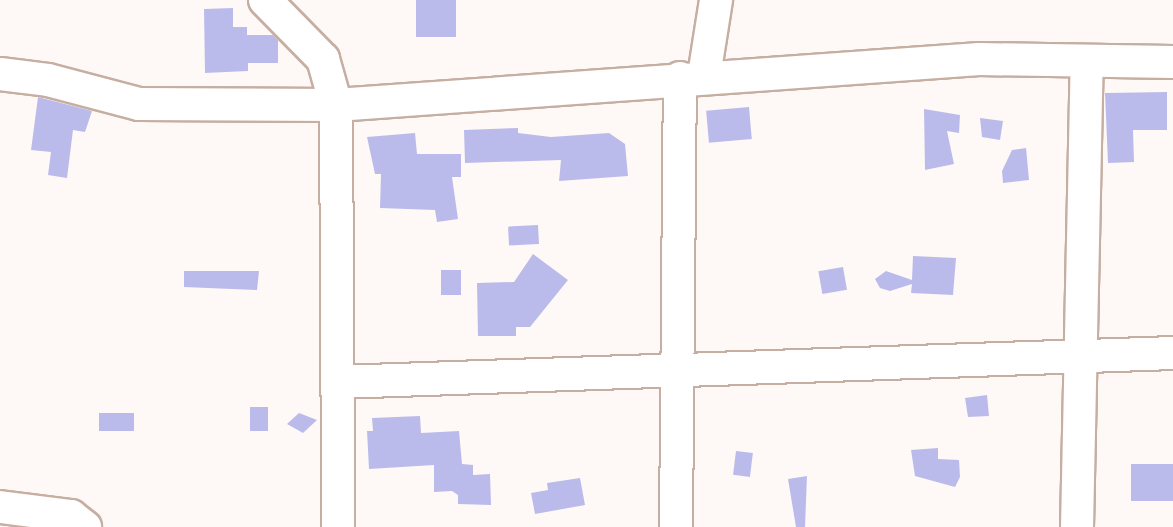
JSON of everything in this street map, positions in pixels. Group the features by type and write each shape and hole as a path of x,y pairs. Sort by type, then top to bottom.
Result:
{"street":[{"path":"265,0 323,59 336,105 338,527"},
{"path":"676,527 679,372 692,77 716,0"},
{"path":"0,74 48,80 139,104 336,105 692,77 979,60 1173,62"},
{"path":"1077,527 1083,359 1087,63"},
{"path":"339,382 1083,359 1173,353"},
{"path":"0,507 71,516 85,527"}],"building":[{"path":"416,0 456,0 456,37 416,37"},
{"path":"233,8 233,27 247,27 247,35 273,35 278,40 278,63 248,63 248,71 205,73 204,9"},
{"path":"1167,92 1167,130 1133,130 1134,162 1108,163 1105,93"},
{"path":"38,97 92,111 85,132 73,130 67,178 48,175 51,152 31,150"},
{"path":"749,107 752,139 709,143 706,111"},
{"path":"924,109 960,115 959,133 947,131 954,164 925,170"},
{"path":"980,118 1003,121 1000,140 982,137"},
{"path":"518,128 518,133 551,137 609,133 625,144 628,176 559,181 561,160 465,163 464,130"},
{"path":"415,133 417,154 461,154 461,177 452,177 458,219 437,222 435,210 380,208 381,174 375,174 367,137"},
{"path":"1026,148 1029,180 1003,183 1002,171 1012,150"},
{"path":"538,225 539,244 509,246 508,227"},
{"path":"533,254 568,280 530,327 516,327 516,336 478,336 477,283 514,282"},
{"path":"913,256 956,258 953,295 911,293 912,284 890,291 880,288 875,279 886,271 912,280"},
{"path":"843,267 847,290 822,294 818,271"},
{"path":"441,270 461,270 461,295 441,295"},
{"path":"184,271 259,271 257,290 184,287"},
{"path":"987,395 989,416 968,417 965,398"},
{"path":"250,407 268,407 268,431 250,431"},
{"path":"99,413 134,413 134,431 99,431"},
{"path":"299,413 317,420 303,433 287,424"},
{"path":"420,416 421,433 459,431 462,464 473,465 473,475 490,474 491,505 458,504 458,495 452,491 434,492 434,465 369,469 367,431 373,431 372,418"},
{"path":"938,448 938,459 959,460 960,477 955,487 915,476 911,450"},
{"path":"736,451 753,453 750,477 733,475"},
{"path":"1131,464 1173,464 1173,501 1131,501"},
{"path":"807,476 805,527 796,527 788,479"},
{"path":"580,478 585,505 535,514 531,493 548,490 547,483"}]}
